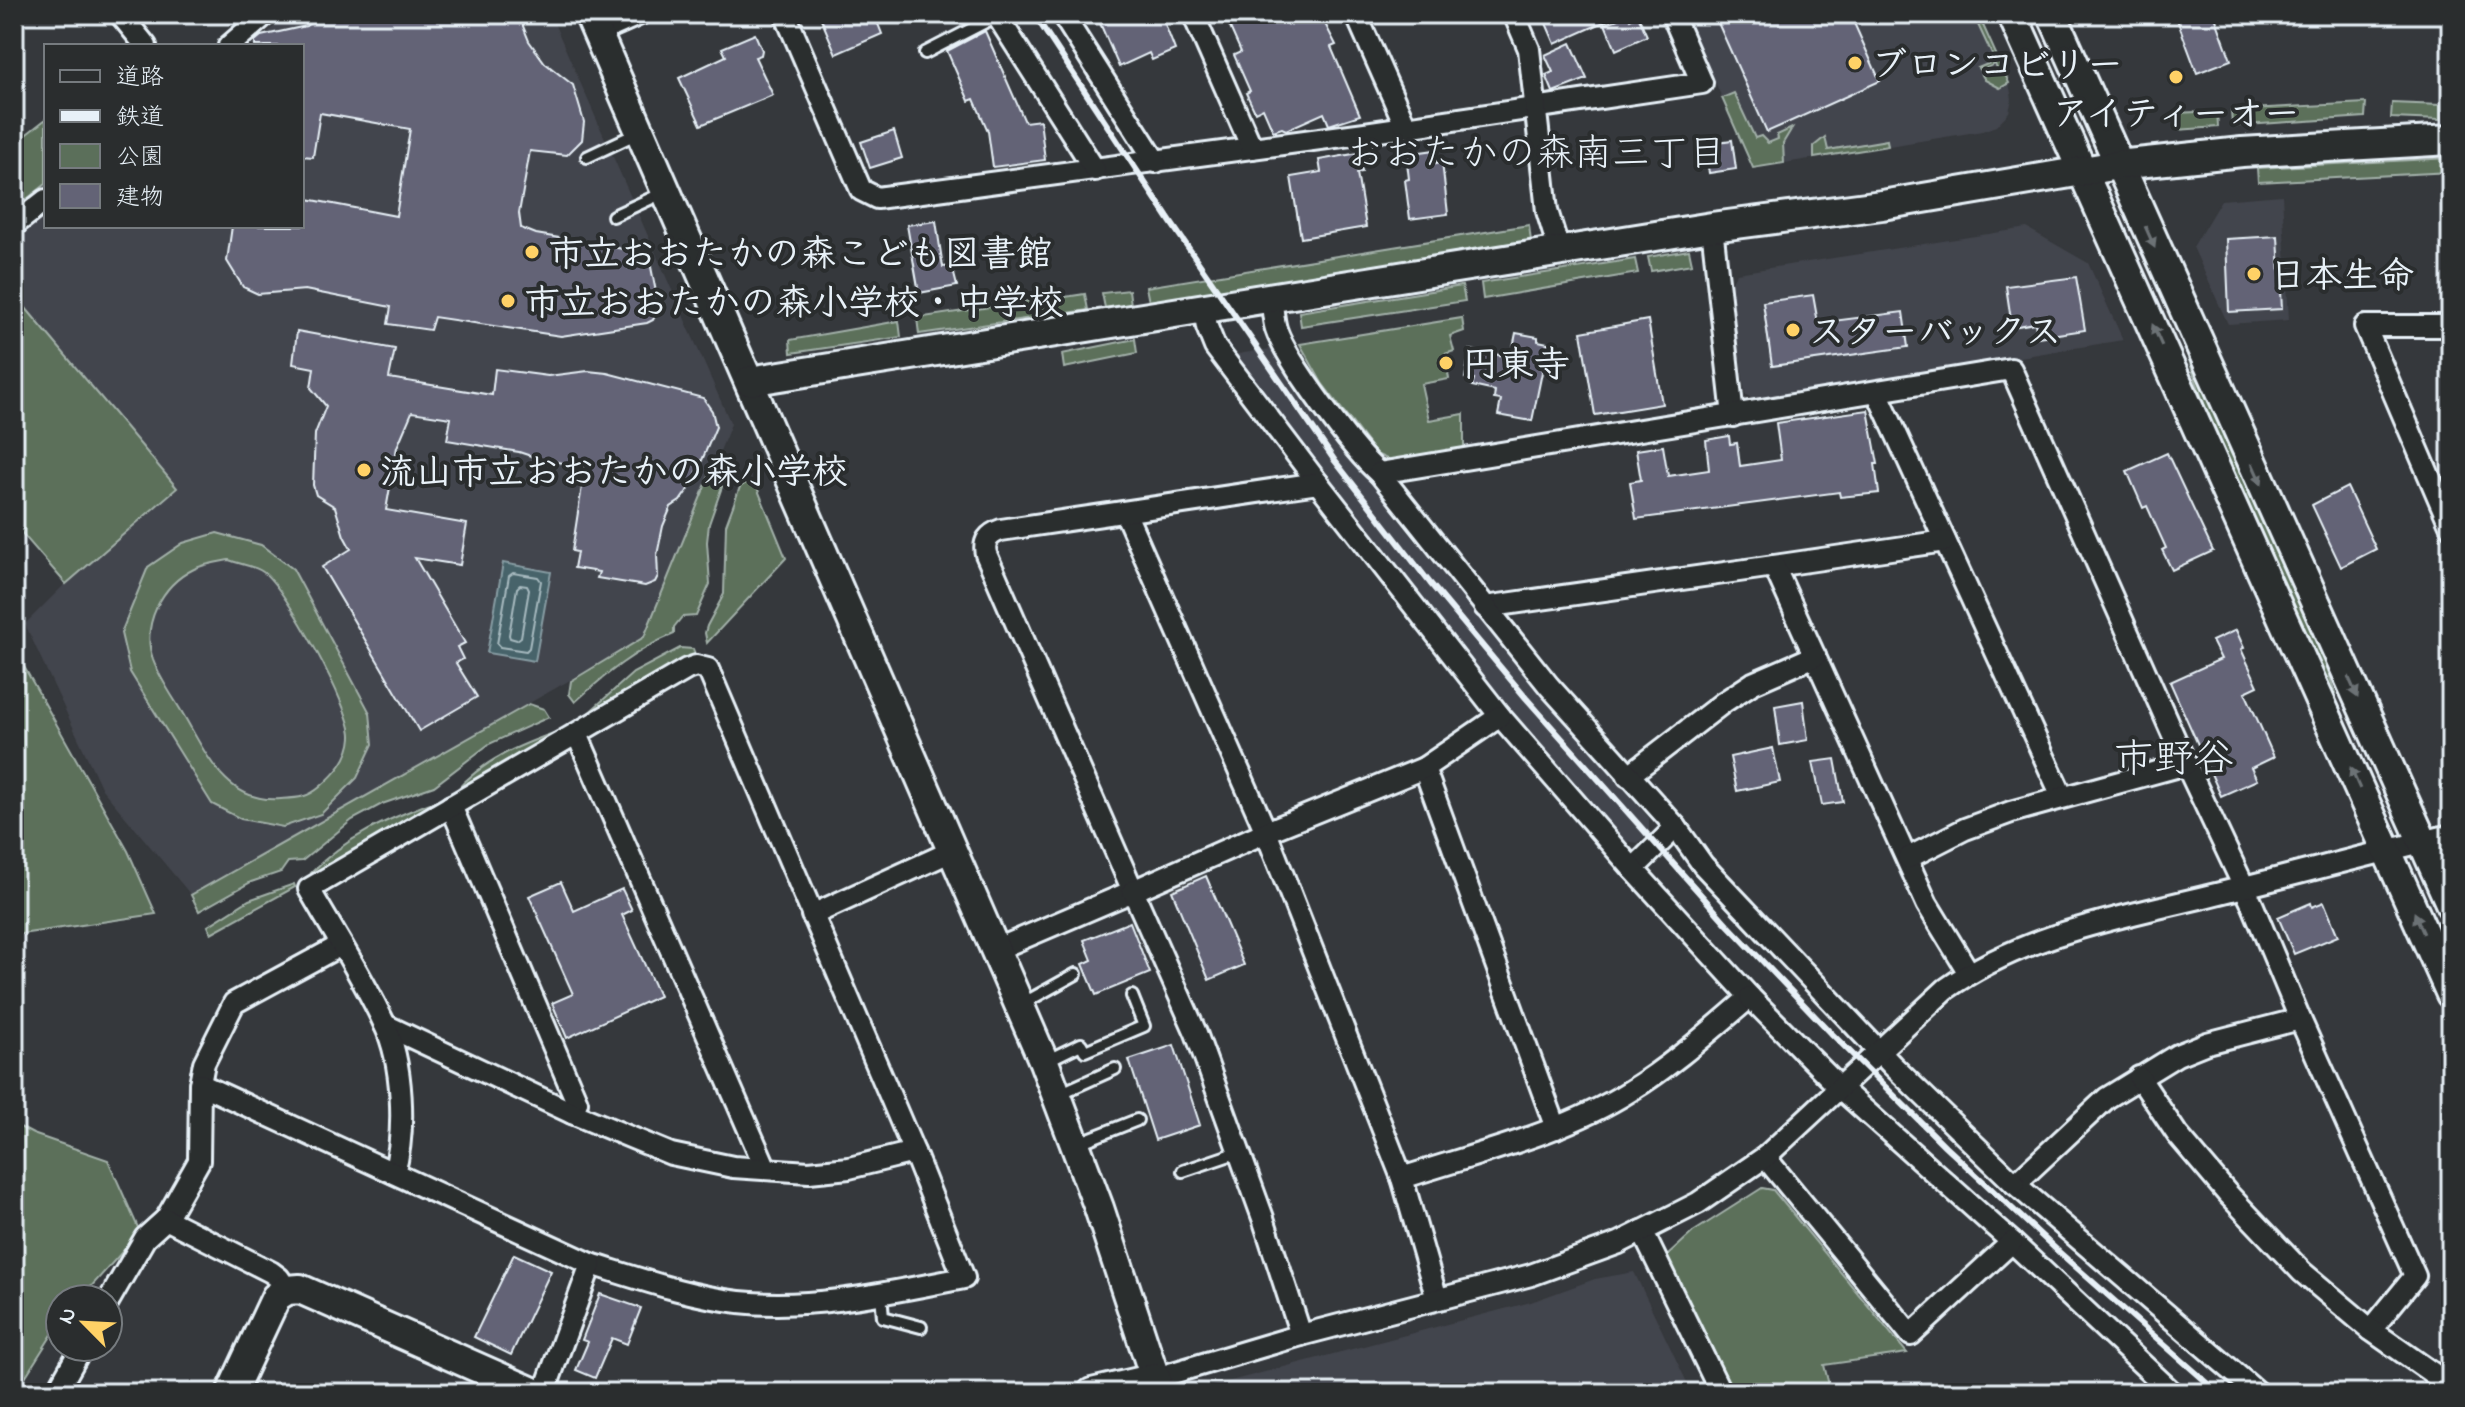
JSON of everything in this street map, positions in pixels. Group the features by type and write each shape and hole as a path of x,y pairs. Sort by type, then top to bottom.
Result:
{"street":[{"path":"120,14 144,44"},
{"path":"640,14 593,23 1058,1095 1158,1386"},
{"path":"785,14 861,190 877,198 1252,148 1366,141 1406,127 1702,83 1672,14"},
{"path":"1062,14 1156,162"},
{"path":"1193,14 1252,148"},
{"path":"1356,14 1406,127"},
{"path":"1514,14 1529,49 1538,108 1547,211 1560,253"},
{"path":"2012,14 2451,994"},
{"path":"2052,14 2451,905"},
{"path":"996,15 1095,170"},
{"path":"231,44 256,18"},
{"path":"749,381 1712,227 1882,205 2118,165 2255,151 2451,140"},
{"path":"14,225 44,202"},
{"path":"1712,227 1733,416"},
{"path":"1271,298 1277,330 1307,381 1364,460 1379,473 1485,607 1628,776 1676,827 1703,865 1878,1051 2015,1184 2258,1393"},
{"path":"1204,310 1215,347 1318,483 1500,716 1633,869 1750,997 1841,1089 2012,1242 2173,1393"},
{"path":"2449,518 2365,326 2451,326"},
{"path":"1379,473 2011,369 2415,1276 2371,1330"},
{"path":"1877,392 2062,796"},
{"path":"1301,1335 1196,1033 984,547 992,533 1001,530 1318,483"},
{"path":"1125,512 1266,832 1402,1178 1437,1299"},
{"path":"1485,607 1945,541"},
{"path":"1774,566 1927,904 1969,973"},
{"path":"1628,776 1753,683 1815,656"},
{"path":"200,1084 591,1264 682,1292 740,1302 797,1303 881,1294 964,1278 914,1152 708,669 696,666 687,669 309,889 385,1025 400,1083 398,1159 394,1173"},
{"path":"995,950 1266,832 1424,768 1500,716"},
{"path":"577,734 766,1169"},
{"path":"1908,858 1965,829 2062,796 2186,764"},
{"path":"1424,768 1556,1128"},
{"path":"451,806 577,1102 572,1113"},
{"path":"1633,869 1676,827"},
{"path":"1092,1393 1158,1386 1301,1335 1554,1268 1619,1243 1698,1203 1765,1157 1841,1089 1928,1004 1969,973 2041,939 2451,835"},
{"path":"812,915 952,851"},
{"path":"119,1283 145,1238 166,1219 199,1161 200,1084 204,1063 234,1003 341,945"},
{"path":"1402,1178 1556,1128 1628,1093 1682,1055 1750,997"},
{"path":"2015,1184 2107,1098 2177,1055 2207,1043 2300,1019"},
{"path":"385,1025 572,1113 671,1154 733,1167 809,1172 849,1168 914,1152"},
{"path":"2139,1077 2177,1134 2227,1193 2302,1272 2371,1330 2451,1386"},
{"path":"1765,1157 1911,1335 2012,1242"},
{"path":"166,1219 271,1272 287,1290"},
{"path":"1642,1231 1721,1393"},
{"path":"544,1393 591,1264"},
{"path":"231,1393 276,1297 287,1290 300,1289 535,1393"},
{"path":"56,1393 73,1363"}],"lane":[{"path":"925,53 996,15"},
{"path":"587,157 640,132"},
{"path":"613,216 666,192"},
{"path":"1019,1005 1076,974"},
{"path":"1044,1062 1081,1044 1085,1051 1144,1026 1132,996"},
{"path":"1058,1095 1115,1069"},
{"path":"1076,1144 1137,1120"},
{"path":"1183,1171 1239,1152"},
{"path":"881,1294 883,1317 921,1327"}],"shaded area":[{"path":"289,14 550,14 731,424 644,638 191,895 102,789 25,624 73,576 176,488 14,294 14,239 44,216 44,228 304,228 304,44 253,44"},
{"path":"1685,14 1978,14 2009,83 2012,99 2009,112 1996,126 1982,131 1753,168"},
{"path":"2282,195 2289,320 2228,324 2193,247 2221,200"},
{"path":"2027,228 2088,263 2123,340 1756,401 1745,394 1730,284 1737,273"},
{"path":"1277,348 1304,397 1410,534 1649,818 1649,832 1638,843 1624,841 1544,751 1368,536 1231,355"},
{"path":"1634,1272 1692,1393 1202,1393 1204,1388 1531,1302 1595,1279"}],"green space":[{"path":"1973,14 1978,14 2009,83 2000,88 1982,75 1997,69 1995,64 1980,71 1978,68 1995,61"},
{"path":"1734,93 1755,138 1761,136 1768,143 1792,128 1783,143 1784,163 1753,168 1722,98"},
{"path":"2366,103 2365,117 2232,126 2231,110"},
{"path":"2392,103 2440,105 2440,120 2391,118"},
{"path":"2217,111 2218,127 2177,130 2176,113"},
{"path":"44,121 44,186 14,209 14,144"},
{"path":"1825,137 1828,150 1887,140 1888,146 1814,158 1814,146"},
{"path":"2451,158 2451,172 2258,182 2257,168"},
{"path":"1529,225 1531,242 1149,302 1146,287"},
{"path":"1689,250 1692,264 1651,271 1648,257"},
{"path":"1635,259 1638,273 1483,299 1481,283"},
{"path":"1462,286 1465,301 1301,326 1299,312"},
{"path":"1129,290 1131,305 1105,308 1102,293"},
{"path":"14,294 177,488 66,584 14,524"},
{"path":"1085,294 1088,310 1060,314 1058,298"},
{"path":"1043,299 1045,316 919,334 917,318"},
{"path":"2174,317 2311,617 2335,693 2331,694 2209,418"},
{"path":"1462,318 1464,331 1450,336 1454,351 1445,354 1449,379 1421,384 1429,420 1464,414 1464,448 1389,460 1376,454 1322,383 1300,344"},
{"path":"899,321 901,337 791,353 790,340"},
{"path":"1135,339 1137,353 1064,368 1062,354"},
{"path":"712,469 722,475 724,481 709,524 710,584 696,616 682,617 674,627 674,634 646,647 575,702 569,694 571,681 644,637"},
{"path":"748,482 756,485 786,558 707,643 707,626 724,594 726,525 740,487"},
{"path":"217,533 261,545 293,569 370,713 373,744 357,778 321,814 283,827 241,819 212,804 130,672 121,633 148,567 183,543","holes":["229,560 256,568 273,582 316,650 349,723 350,745 341,765 320,787 302,797 262,798 232,785 210,759 153,660 150,647 152,620 163,596 182,576 194,569"]},
{"path":"680,648 693,649 695,654 585,716 633,673"},
{"path":"14,649 128,851 156,914 14,935"},
{"path":"529,704 544,709 549,717 489,744 434,786 382,804 352,820 302,861 288,862 281,872 251,882 199,911 191,895"},
{"path":"562,730 454,793 490,762"},
{"path":"436,803 313,876 311,873 353,839 384,822"},
{"path":"294,884 295,887 211,933 208,926 249,900"},
{"path":"14,1124 33,1134 108,1160 140,1232 94,1283 44,1283 44,1347 15,1393"},
{"path":"1762,1188 1773,1190 1907,1353 1824,1365 1831,1393 1734,1393 1667,1256 1693,1232"}],"water":[{"path":"503,563 551,572 535,661 487,653"}],"building":[{"name":"市立おおたかの森小学校・中学校","path":"321,14 524,14 523,26 529,41 545,63 573,85 584,122 582,140 567,155 530,151 519,213 521,228 536,234 635,251 645,256 650,262 659,307 653,320 561,336 434,317 430,330 388,324 391,307 305,290 258,294 243,287 227,261 232,228 304,228 304,198 396,216 410,129 320,113 313,157 304,156 304,44 255,44 255,41 261,36 306,26"},
{"path":"819,14 874,14 882,34 836,54"},
{"path":"1096,14 1161,14 1175,50 1152,60 1149,53 1119,67"},
{"path":"1224,14 1320,14 1336,45 1331,47 1360,115 1329,125 1324,113 1286,130 1273,131 1263,108 1255,112 1246,93 1250,91 1234,55 1241,52"},
{"path":"1542,14 1622,14 1555,44"},
{"path":"1714,14 1850,14 1880,81 1767,132"},
{"path":"2175,14 2214,14 2231,60 2197,73"},
{"path":"1628,15 1630,19 1638,15 1647,36 1616,50 1605,24"},
{"path":"985,31 1025,122 1040,120 1045,160 993,167 988,131 974,99 969,101 947,51"},
{"path":"755,34 762,50 761,55 755,57 773,95 701,125 679,78 726,56 722,48"},
{"path":"1571,43 1587,79 1553,92 1546,75 1553,72 1545,55"},
{"path":"894,131 902,158 870,168 861,142"},
{"path":"1732,140 1736,169 1709,173 1704,144"},
{"path":"1435,150 1436,163 1442,162 1448,214 1410,219 1405,180 1409,179 1406,154"},
{"path":"1359,153 1362,172 1357,173 1366,227 1301,238 1291,177 1321,172 1319,160"},
{"path":"936,221 943,267 952,266 957,286 919,293 907,225"},
{"name":"日本生命","path":"2278,236 2282,309 2229,312 2226,239"},
{"path":"2076,277 2085,330 2037,337 2035,323 2012,327 2006,286"},
{"path":"1813,295 1818,323 1903,312 1908,347 1772,366 1763,302"},
{"path":"1648,320 1662,404 1595,415 1581,332"},
{"path":"297,331 395,349 389,378 492,395 495,369 548,376 588,371 607,373 703,398 712,411 716,427 692,484 680,501 671,507 663,526 655,582 645,586 597,578 599,572 574,568 577,552 572,551 585,467 447,440 451,418 412,412 397,447 386,510 467,524 460,565 415,558 465,643 457,647 463,659 456,663 477,697 419,731 322,567 351,549 335,507 316,495 313,485 315,434 326,406 311,388 314,368 293,364"},
{"path":"1516,333 1538,337 1538,341 1548,343 1532,421 1498,415 1501,400 1494,399 1495,391 1472,386 1474,379 1465,378 1470,350 1511,357"},
{"path":"1868,410 1878,464 1875,464 1879,493 1840,497 1839,492 1636,519 1630,482 1641,480 1636,450 1663,446 1668,476 1709,470 1706,440 1729,436 1730,444 1737,443 1740,466 1781,460 1776,423"},
{"path":"2167,453 2213,551 2172,570 2162,550 2166,548 2147,506 2143,508 2127,471"},
{"path":"2347,487 2376,549 2341,567 2312,505"},
{"path":"2236,630 2258,686 2245,692 2274,757 2251,768 2257,780 2221,796 2170,682 2221,659 2212,641"},
{"path":"1803,701 1808,740 1780,745 1775,706"},
{"path":"1773,748 1780,782 1737,791 1730,757"},
{"path":"1835,759 1843,802 1822,805 1813,762"},
{"path":"1206,876 1244,965 1209,980 1172,891"},
{"path":"561,882 574,911 622,889 632,910 622,915 659,996 567,1038 552,1003 573,994 529,896"},
{"path":"2324,902 2338,936 2294,954 2278,917 2311,903 2312,907"},
{"path":"1130,922 1150,973 1096,995 1083,964 1092,960 1084,940"},
{"path":"1174,1045 1200,1125 1155,1140 1129,1060"},
{"path":"514,1254 551,1271 511,1355 474,1337"},
{"path":"600,1294 641,1308 627,1344 612,1338 595,1378 576,1370 588,1342 582,1340"}],"railway":[{"path":"1034,14 1172,224 1335,461 1430,583 1526,698 1727,924 1831,1033 1945,1146 2060,1253 2219,1393"}],"place":[{"name":"ブロンコビリー","path":"1855,63"},
{"name":"アイティーオー","path":"2176,77"},
{"name":"市立おおたかの森こども図書館","path":"532,252"},
{"name":"日本生命","path":"2254,274"},
{"name":"市立おおたかの森小学校・中学校","path":"508,301"},
{"name":"スターバックス","path":"1793,330"},
{"name":"円東寺","path":"1446,363"},
{"name":"流山市立おおたかの森小学校","path":"364,470"}],"district":[{"name":"おおたかの森南三丁目","path":"1536,152"},
{"name":"市野谷","path":"2174,757"}]}
